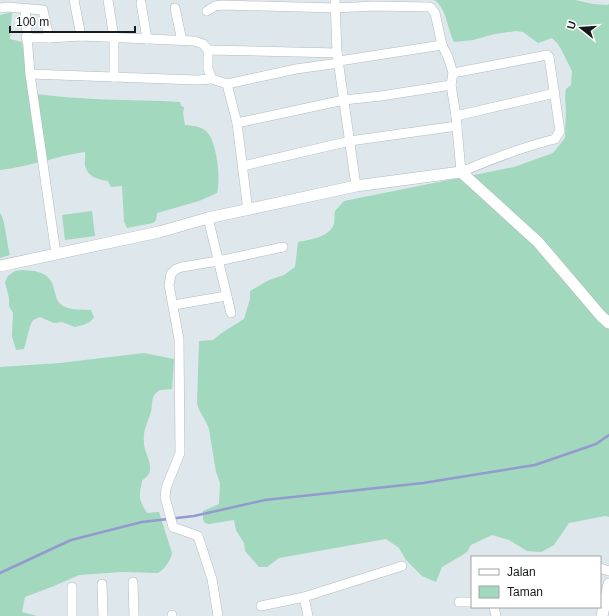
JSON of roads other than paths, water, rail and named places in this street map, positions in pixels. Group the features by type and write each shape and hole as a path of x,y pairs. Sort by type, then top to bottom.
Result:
{"street":[{"path":"42,0 49,38"},
{"path":"74,0 81,36"},
{"path":"108,0 114,38 114,77"},
{"path":"141,3 147,39"},
{"path":"207,11 222,4 335,4 430,7 435,12 442,45 453,73 451,85 456,116 461,172 538,242 601,316 609,323"},
{"path":"335,4 338,59 356,186"},
{"path":"5,5 43,10"},
{"path":"25,8 26,38 30,74 56,254"},
{"path":"176,8 182,41"},
{"path":"26,38 81,36 194,42 203,44 208,50 208,69 212,79"},
{"path":"30,74 197,80 212,79 228,84 338,59 442,45"},
{"path":"208,50 338,59"},
{"path":"0,266 158,232 208,218 356,186 461,172 490,159 528,146 555,139 560,131 549,57 547,55 453,73"},
{"path":"228,84 237,123 248,210"},
{"path":"237,123 344,100 451,85"},
{"path":"456,116 555,93"},
{"path":"243,166 350,141 457,126"},
{"path":"208,218 231,313"},
{"path":"218,616 212,579 198,536 173,527 165,497 166,488 180,453 179,339 174,305 169,285 170,278 176,269 182,267 284,247"},
{"path":"174,305 226,296"},
{"path":"261,606 304,597 402,566"},
{"path":"133,582 134,616"},
{"path":"102,584 103,616"},
{"path":"602,616 609,584"},
{"path":"72,587 72,616"},
{"path":"304,597 308,616"},
{"path":"459,602 471,602"}],"waterway":[{"path":"0,573 71,540 142,522 194,516 265,500 423,483 535,465 596,444 609,435"}]}
